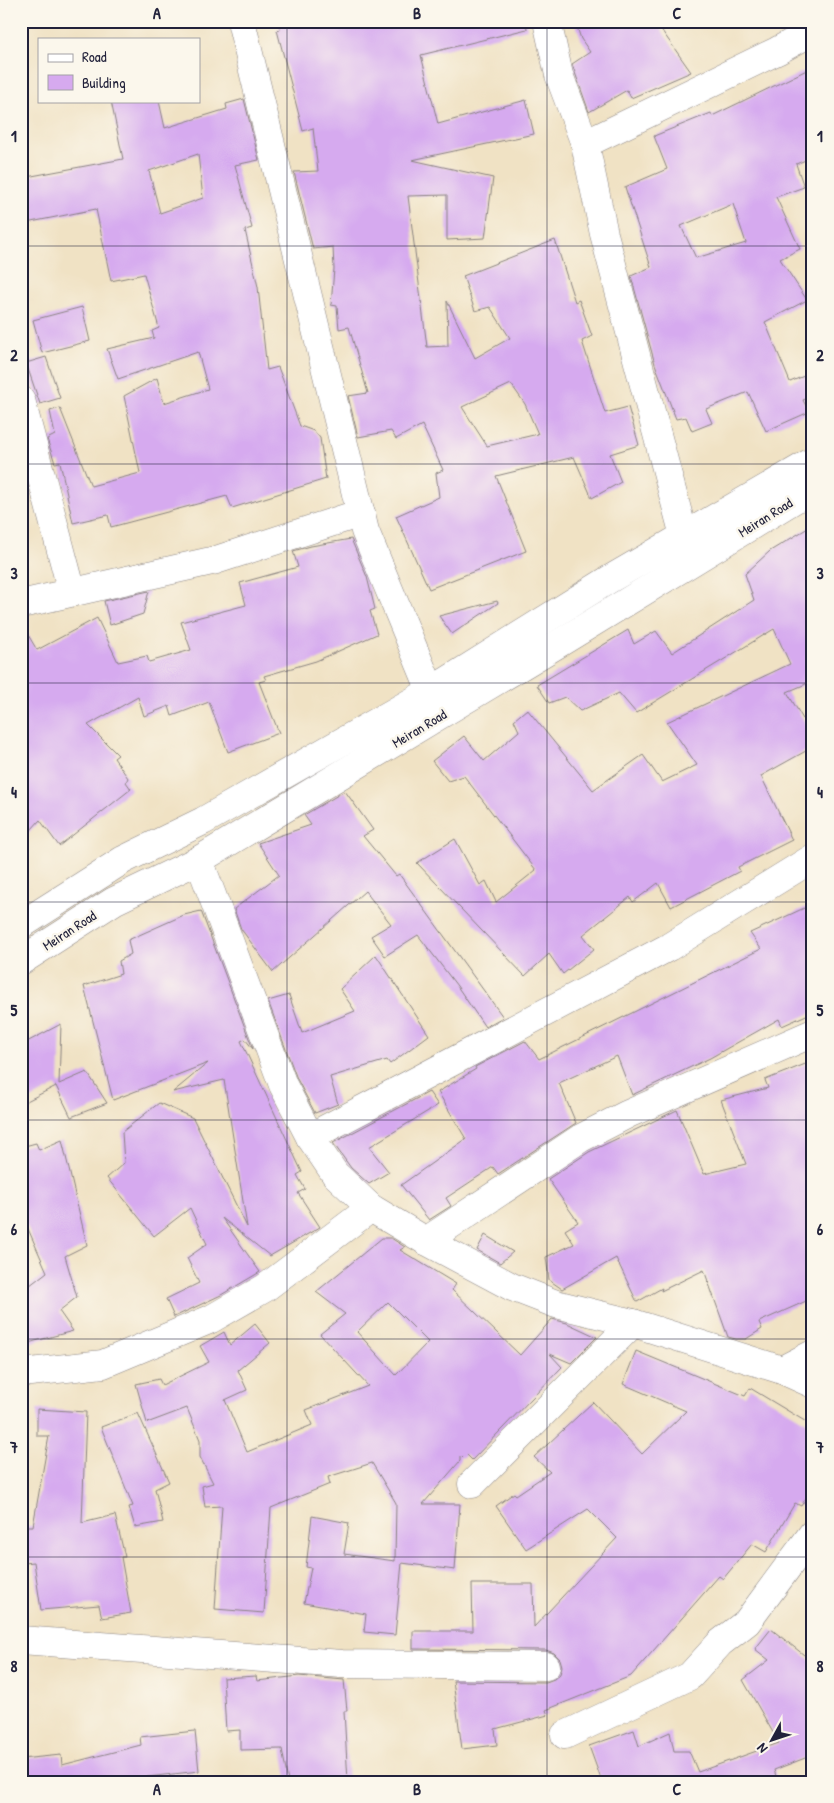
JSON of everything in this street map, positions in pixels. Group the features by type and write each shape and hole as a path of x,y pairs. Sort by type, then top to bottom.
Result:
{"street":[{"path":"241,21 365,531 431,691"},
{"path":"547,21 558,75 585,144 604,234 684,536"},
{"path":"585,144 777,51 813,31"},
{"path":"21,400 72,592"},
{"name":"Meiran Road","path":"21,925 123,860 202,821 431,691 610,579 813,461"},
{"name":"Meiran Road","path":"21,961 114,901 199,860 813,488"},
{"path":"21,604 216,560 361,513"},
{"path":"310,1137 669,947 813,858"},
{"path":"199,860 284,1085 310,1137 334,1174 371,1208 426,1241 530,1294 556,1304 633,1324 782,1370 813,1384"},
{"path":"426,1241 581,1138 628,1114 813,1033"},
{"path":"21,1373 103,1364 211,1318 265,1288 371,1208"},
{"path":"472,1484 633,1324"},
{"path":"782,1370 813,1354"},
{"path":"565,1735 690,1676 720,1643 747,1622 813,1533"},
{"path":"21,1640 342,1664 546,1666"}],"building":[{"path":"278,21 526,21 527,29 421,55 438,124 526,100 534,134 412,160 493,178 485,238 447,240 447,195 408,196 427,347 448,346 447,301 475,358 510,338 490,307 475,311 463,276 555,240 575,302 579,300 592,336 582,341 605,413 628,407 639,445 610,454 621,482 592,498 574,457 496,476 526,551 429,589 396,516 439,497 436,473 443,470 422,425 396,439 391,431 358,437 348,396 368,393 349,327 339,329 337,306 331,305 334,269 333,247 313,249 294,172 318,171 313,128 303,131 277,30 280,29","holes":["511,384 525,404 538,434 487,446 462,407"]},
{"path":"575,21 655,21 691,72 631,98 627,90 589,112 572,64 590,52 581,39"},
{"path":"813,67 813,157 796,164 804,187 776,197 800,249 780,259 807,300 765,322 790,382 813,372 813,396 803,400 809,412 766,431 748,392 706,409 712,423 692,431 686,417 676,419 655,364 631,276 651,267 625,187 667,169 654,136 711,113 712,116","holes":["733,204 746,243 696,258 681,226"]},
{"path":"244,99 259,160 235,165 252,228 245,230 258,287 267,370 278,367 300,426 314,431 320,438 326,479 232,508 227,496 111,527 108,515 73,523 60,462 55,463 47,439 55,435 50,411 60,408 91,486 140,473 124,396 157,378 164,403 208,389 198,352 118,379 107,349 154,338 152,331 159,328 144,274 111,281 96,209 21,224 21,178 123,159 111,102 159,102 165,128 227,109 226,104","holes":["198,154 203,198 160,213 149,171"]},
{"path":"82,307 90,341 42,353 33,320"},
{"path":"46,357 60,398 40,404 26,363"},
{"path":"813,525 813,681 787,692 813,736 813,747 761,776 792,840 738,867 740,871 671,907 658,883 633,902 630,897 583,935 594,949 563,974 549,954 525,976 417,863 455,839 480,885 486,881 496,902 536,870 464,776 448,781 432,761 464,736 484,761 519,731 514,720 527,709 593,790 643,755 662,782 697,765 667,722 790,664 774,629 636,713 619,693 580,711 565,697 549,703 537,685 628,630 634,644 656,631 672,653 754,600 745,574 770,551"},
{"path":"351,539 367,577 375,609 370,611 377,634 316,661 264,676 266,680 259,682 279,733 228,752 209,702 172,716 169,706 144,716 138,697 88,725 118,755 114,758 128,778 126,782 131,789 59,846 40,820 21,841 21,623 37,650 97,618 118,662 147,656 149,662 191,650 181,622 246,605 240,583 298,567 293,551"},
{"path":"149,591 143,614 110,625 104,601"},
{"path":"497,601 498,603 452,634 439,616"},
{"path":"345,791 373,830 363,836 396,876 399,874 503,1017 485,1027 457,986 418,935 385,956 371,936 391,924 365,891 273,972 241,929 234,909 279,875 258,843 311,825 304,815"},
{"path":"813,904 813,1012 782,1026 779,1019 710,1058 632,1095 617,1056 559,1083 576,1123 498,1174 493,1167 446,1198 451,1206 429,1220 401,1185 466,1139 438,1092 476,1069 475,1067 525,1041 539,1059 761,949 750,933"},
{"path":"201,911 253,1049 245,1039 241,1041 302,1172 297,1175 305,1189 298,1193 320,1227 270,1256 222,1218 260,1272 221,1295 174,1317 166,1299 199,1283 187,1258 207,1244 190,1208 154,1236 107,1178 124,1163 122,1132 159,1103 193,1118 247,1227 224,1080 173,1092 208,1063 113,1100 84,986 121,974 119,961 131,954 128,940 184,915"},
{"path":"376,955 429,1035 390,1064 387,1060 330,1077 338,1104 315,1113 297,1079 268,1001 289,995 302,1033 355,1011 340,989"},
{"path":"61,1024 59,1084 87,1072 107,1103 71,1117 56,1086 21,1104 21,1045"},
{"path":"813,1061 813,1298 759,1322 762,1329 746,1339 736,1339 728,1337 704,1270 661,1291 662,1288 637,1302 616,1258 562,1289 549,1280 546,1257 574,1244 565,1230 578,1222 548,1179 589,1152 677,1110 704,1174 746,1164 721,1100 768,1088 765,1080"},
{"path":"429,1092 438,1105 369,1147 389,1172 369,1184 351,1168 333,1143"},
{"path":"62,1140 87,1245 65,1256 77,1297 59,1311 73,1331 24,1344 21,1330 21,1292 47,1272 25,1222 21,1204 21,1147 36,1143 39,1150"},
{"path":"485,1235 513,1252 500,1263 477,1250"},
{"path":"382,1238 391,1238 405,1247 400,1250 456,1284 452,1290 520,1355 552,1319 567,1323 597,1337 571,1363 550,1354 562,1367 472,1460 466,1454 462,1458 460,1456 460,1461 423,1504 460,1504 455,1570 402,1563 395,1635 364,1632 366,1614 304,1603 311,1568 306,1567 312,1516 349,1523 344,1554 395,1561 396,1503 372,1463 328,1477 330,1484 271,1508 264,1613 215,1609 222,1506 205,1507 202,1486 213,1483 200,1457 200,1440 187,1408 147,1423 136,1384 159,1379 162,1385 209,1362 200,1346 224,1332 230,1345 255,1324 270,1343 238,1370 247,1390 225,1400 247,1452 312,1425 306,1410 368,1386 320,1334 345,1314 316,1292","holes":["388,1302 428,1342 396,1375 357,1332"]},
{"path":"636,1351 745,1396 750,1388 813,1426 813,1487 801,1506 795,1503 766,1552 752,1544 723,1579 719,1576 631,1676 546,1710 548,1715 495,1729 497,1745 462,1749 453,1681 546,1682 560,1674 562,1666 560,1659 554,1653 546,1650 413,1649 413,1631 473,1631 472,1584 533,1584 534,1627 617,1538 588,1509 526,1549 496,1506 550,1472 534,1457 593,1402 642,1454 686,1411 623,1384"},
{"path":"37,1409 86,1412 82,1523 115,1515 125,1557 121,1557 131,1613 102,1618 99,1605 41,1610 34,1562 24,1563 21,1533 21,1526 33,1526 49,1436 37,1436"},
{"path":"138,1413 169,1482 155,1489 163,1522 135,1527 129,1507 133,1506 101,1427"},
{"path":"771,1629 813,1662 813,1755 774,1770 778,1782 602,1782 589,1746 634,1730 639,1746 670,1732 674,1751 689,1751 698,1772 779,1743 743,1680 769,1660 755,1649"},
{"path":"256,1676 257,1681 299,1676 344,1680 347,1711 344,1711 348,1782 288,1782 282,1749 240,1750 240,1730 226,1731 223,1678"},
{"path":"195,1731 199,1771 139,1778 141,1782 21,1782 21,1759 61,1755 62,1765 141,1745 140,1737"}]}
